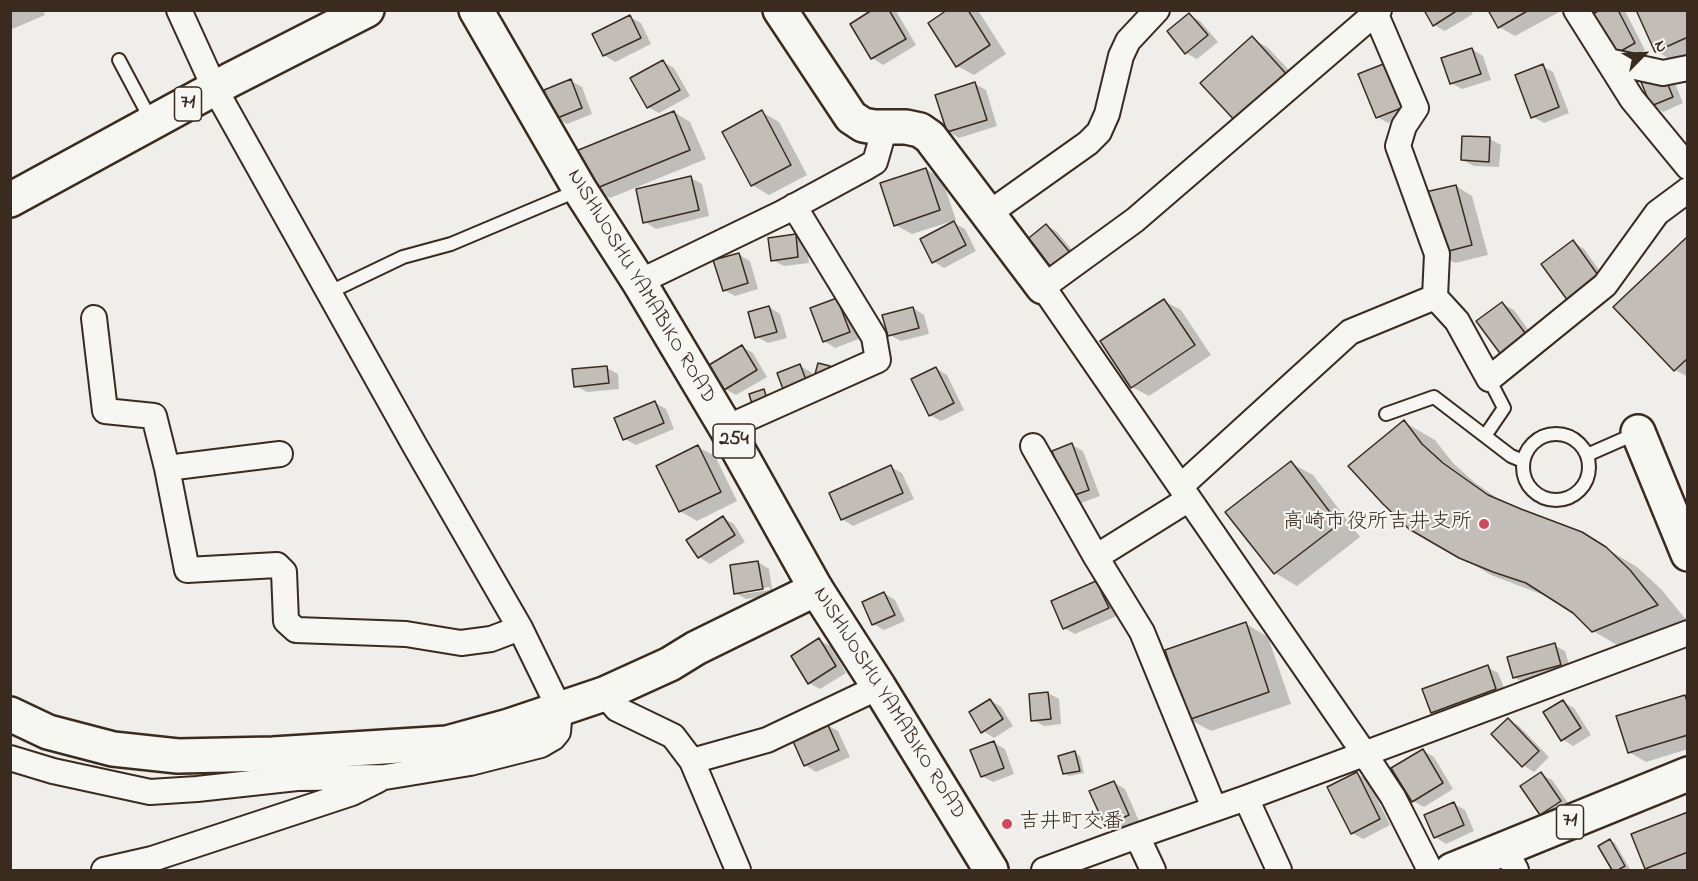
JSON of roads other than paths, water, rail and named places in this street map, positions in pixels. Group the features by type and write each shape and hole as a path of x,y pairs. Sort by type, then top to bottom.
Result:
{"main road":[{"name":"71","path":"10,200 367,10"},
{"name":"NISHIJOSHU YAMABIKO ROAD","path":"476,10 580,190 639,282 726,428 816,589 991,870"},
{"path":"780,10 850,117 863,125 906,127 920,130 930,137 1043,287"},
{"path":"1638,432 1688,554"},
{"path":"10,714 48,732 113,749 178,756 273,754 447,743 509,726 604,694 670,664 696,648 816,589"},
{"name":"71","path":"1452,870 1511,860 1688,774"}],"street":[{"path":"10,758 53,771 150,792 297,778 385,777 470,763 541,745 558,732 560,710 520,628 414,446 216,89 179,10"},
{"path":"988,214 1088,143 1099,132 1107,114 1120,56 1128,41 1157,10"},
{"path":"1576,10 1632,99 1688,167"},
{"path":"1430,870 1393,797 1364,753 1043,287 1135,220 1376,11 1416,108 1404,126 1398,146 1437,254 1435,297 1457,321 1489,379 1605,285 1657,213 1688,190"},
{"path":"1608,61 1663,73 1688,68"},
{"path":"639,282 782,213 874,162 885,127"},
{"path":"726,428 878,360 874,337 794,206"},
{"path":"1096,557 1185,492 1350,332 1435,297"},
{"path":"94,318 105,411 154,416 167,468 187,570 277,565 284,572 286,621 296,630 406,634 461,643 491,639 520,628"},
{"path":"1033,446 1142,632 1214,808"},
{"path":"167,468 280,454"},
{"path":"1044,870 1246,798 1688,633"},
{"path":"692,761 767,740 879,687"},
{"path":"604,694 617,709 673,736 692,761 738,870"},
{"path":"104,870 152,865 352,793 385,777"},
{"path":"1246,798 1279,870"},
{"path":"1137,836 1152,870"}],"lane":[{"path":"119,60 153,123"},
{"path":"330,292 403,256 451,244 580,190"},
{"path":"1485,436 1504,408 1489,379"},
{"path":"1386,414 1434,397 1511,456 1523,460"},
{"path":"1587,455 1638,432"},
{"path":"1564,434 1582,446 1590,466 1588,477 1582,488 1564,500 1552,501 1541,498 1532,491 1522,471 1523,460 1533,442 1542,436 1564,434"}],"place":[{"name":"高崎市役所吉井支所","path":"1484,524"},
{"name":"吉井町交番","path":"1007,824"}]}
